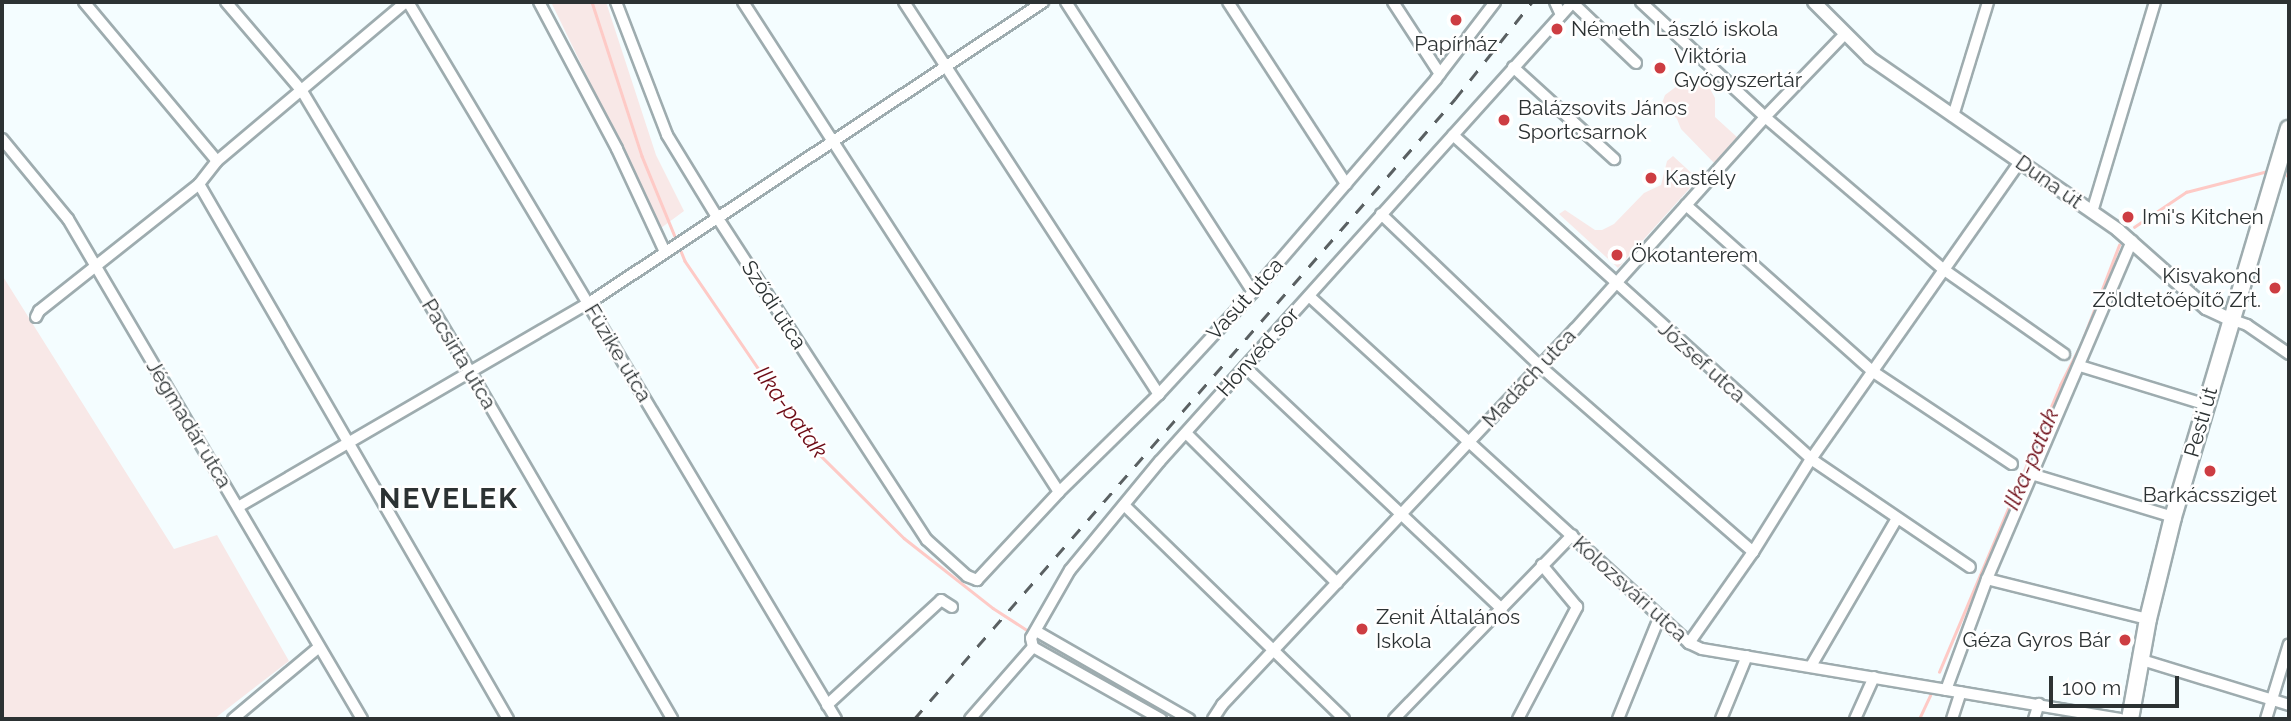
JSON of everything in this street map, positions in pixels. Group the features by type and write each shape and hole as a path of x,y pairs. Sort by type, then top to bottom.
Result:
{"main road":[{"name":"Pesti út","path":"2130,719 2148,619 2173,517 2230,319 2239,300 2289,129"}],"street":[{"path":"84,2 217,161"},
{"name":"Pacsirta utca","path":"226,2 302,92 471,373 672,719"},
{"path":"36,317 199,184 217,161 407,2"},
{"name":"Füzike utca","path":"407,2 836,719"},
{"path":"539,2 668,248"},
{"name":"Sződi utca","path":"616,2 667,135 717,217 928,540 967,576 977,580"},
{"path":"743,2 1059,492"},
{"path":"904,2 1159,394"},
{"path":"238,507 589,303 668,248 1043,2"},
{"path":"1066,2 1253,292"},
{"path":"1228,2 1346,184"},
{"path":"1393,2 1440,74"},
{"name":"Vasút utca","path":"977,580 1059,492 1159,394 1253,292 1440,74 1495,2"},
{"path":"1555,2 1560,15"},
{"path":"1573,2 1636,63"},
{"name":"Honvéd sor","path":"970,719 1034,637 1070,570 1124,505 1573,2"},
{"path":"1641,2 1765,117 1943,269 2064,354"},
{"name":"Duna út","path":"1814,2 1844,35 1879,64 2126,236 2206,308 2247,325 2289,354"},
{"path":"1953,116 1988,2"},
{"path":"2092,212 2155,2"},
{"name":"Madách utca","path":"1213,719 1222,705 1402,515 1765,117 1844,35"},
{"path":"1513,67 1614,159"},
{"name":"József utca","path":"1452,135 1811,459 1969,568"},
{"name":"Jégmadár utca","path":"2,139 68,219 362,719"},
{"path":"1689,643 1753,552 1811,459 2020,163"},
{"path":"199,184 508,719"},
{"path":"1686,205 1872,372 2012,464"},
{"path":"1381,214 1539,366 1753,552"},
{"path":"1942,689 2031,474 2080,366 2126,236"},
{"name":"Kolozsvári utca","path":"1309,296 1689,643 1702,649 2120,719"},
{"path":"2080,366 2207,405"},
{"path":"1245,367 1502,610"},
{"path":"1186,433 1338,583"},
{"path":"2031,474 2173,517"},
{"path":"1124,505 1344,719"},
{"path":"1811,666 1896,520"},
{"path":"1394,719 1572,535"},
{"path":"1518,719 1577,607 1542,565"},
{"path":"1987,579 2148,619"},
{"path":"827,705 942,600 951,607"},
{"path":"1618,719 1659,618"},
{"path":"1034,637 1161,719"},
{"path":"1034,637 1189,719"},
{"path":"2266,719 2289,644"},
{"path":"233,719 319,647"},
{"path":"1721,719 1747,656"},
{"path":"2142,660 2289,705"},
{"path":"1855,719 1874,677"},
{"path":"1952,719 1961,692"},
{"path":"2034,719 2039,704"}],"shaded area":[{"path":"551,2 606,2 656,155 684,211 661,228"},
{"path":"1691,80 1709,87 1715,98 1715,117 1738,138 1716,165 1681,129 1677,119 1662,103 1665,95 1681,83"},
{"path":"1673,156 1698,179 1618,268 1559,214 1565,210 1595,230 1602,230 1614,224 1644,193 1661,185 1667,161"},
{"path":"2,275 174,549 217,535 289,661 214,719 2,719"}],"waterway":[{"name":"Ilka-patak","path":"592,2 642,156 685,261 812,447 904,538 993,608 1030,632"},
{"name":"Ilka-patak","path":"2287,176 2289,166"},
{"name":"Ilka-patak","path":"2134,227 2186,192 2264,172"},
{"name":"Ilka-patak","path":"1939,672 2060,385 2081,344 2119,245"},
{"name":"Ilka-patak","path":"1041,640 1108,678"},
{"name":"Ilka-patak","path":"1919,719 1930,695"}],"railway":[{"path":"914,719 1455,99 1532,2"}],"place":[{"name":"Papírház","path":"1456,20"},
{"name":"Németh László iskola","path":"1557,29"},
{"name":"Viktória Gyógyszertár","path":"1660,68"},
{"name":"Balázsovits János Sportcsarnok","path":"1504,120"},
{"name":"Kastély","path":"1651,178"},
{"name":"Imi's Kitchen","path":"2128,217"},
{"name":"Ökotanterem","path":"1617,255"},
{"name":"Kisvakond Zöldtetőépítő Zrt.","path":"2275,288"},
{"name":"Barkácssziget","path":"2210,471"},
{"name":"Zenit Általános Iskola","path":"1362,629"},
{"name":"Géza Gyros Bár","path":"2125,640"}],"district":[{"name":"NEVELEK","path":"449,499"}]}
